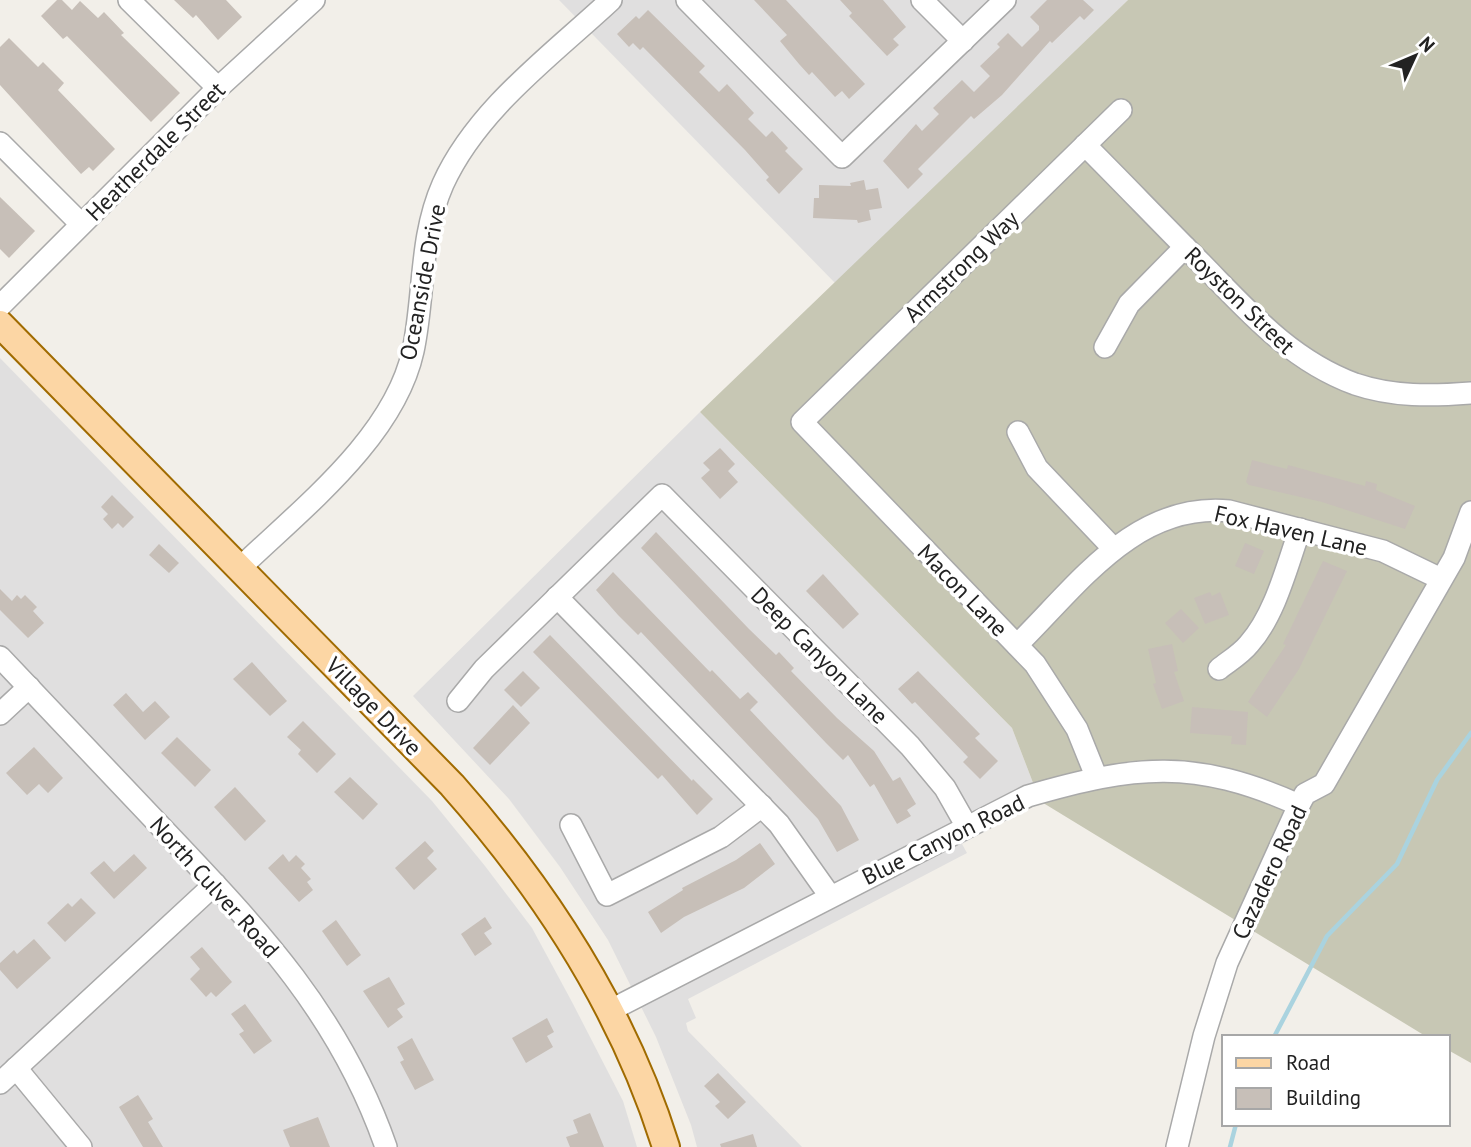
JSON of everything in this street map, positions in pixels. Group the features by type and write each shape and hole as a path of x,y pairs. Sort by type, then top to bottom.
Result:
{"main road":[{"name":"Village Drive","path":"0,324 452,785 493,832 561,926 609,1011 641,1080 666,1147"}],"street":[{"path":"130,0 218,88"},
{"name":"Heatherdale Street","path":"0,306 218,88 314,0"},
{"name":"Oceanside Drive","path":"239,569 367,442 393,399 412,354 431,218 457,159 501,103 611,0"},
{"path":"687,0 842,157 1004,0"},
{"path":"922,0 963,41"},
{"name":"Armstrong Way","path":"802,422 1121,110"},
{"path":"0,143 82,224"},
{"name":"Royston Street","path":"1085,145 1280,343 1321,369 1356,384 1419,396 1471,393"},
{"path":"1105,346 1129,304 1185,247"},
{"name":"Macon Lane","path":"802,422 1017,645 1059,697 1077,729 1096,776"},
{"path":"1018,432 1037,468 1114,549"},
{"name":"Deep Canyon Lane","path":"557,597 662,495 910,746 944,788 966,825"},
{"name":"Fox Haven Lane","path":"1017,645 1114,549 1147,525 1208,509 1229,510 1382,551 1441,579"},
{"name":"Cazadero Road","path":"1177,1147 1204,1036 1227,963 1304,794 1324,784 1454,558 1471,512"},
{"path":"1219,669 1248,645 1258,631 1283,579 1300,529"},
{"path":"458,701 484,668 557,597 762,806 797,846 830,896"},
{"name":"North Culver Road","path":"0,657 260,931 342,1045 372,1107 386,1147"},
{"path":"0,714 29,687"},
{"name":"Blue Canyon Road","path":"609,1011 966,825 1028,796 1096,776 1138,770 1190,772 1232,780 1299,805"},
{"path":"571,825 607,895 721,837 762,806"},
{"path":"80,1147 8,1075 215,884"}],"shaded area":[{"path":"559,0 1128,0 836,284"},
{"path":"1128,0 1471,0 1471,1063 1450,1051 1450,1035 1424,1035 1040,801 1012,728 700,412"},
{"path":"0,358 432,801 485,866 532,928 623,1101 637,1147 0,1147"},
{"path":"700,412 1012,728 1040,801 962,844 967,853 688,999 696,1018 686,1023 688,1031 802,1147 697,1147 656,1037 608,940 560,867 509,799 413,696"}],"building":[{"path":"57,0 62,0 72,10 80,1 98,18 104,12 124,33 121,35 180,93 151,122 67,36 63,39 41,16"},
{"path":"174,0 226,0 242,17 218,40 196,15 193,18"},
{"path":"754,0 786,0 865,84 849,99 842,91 835,97 812,72 809,75 799,64 780,41 787,35"},
{"path":"840,0 883,0 906,27 893,39 899,45 887,56 849,16 852,13"},
{"path":"1047,0 1083,0 1094,10 1084,20 1080,16 1052,43 1050,41 1002,95 974,119 971,116 918,169 923,174 908,189 883,161 916,124 922,131 939,114 933,108 962,80 974,92 990,76 980,66 1000,47 997,44 1008,33 1022,47 1039,30 1039,26 1030,17"},
{"path":"648,10 705,66 699,72 719,92 727,84 754,113 748,119 766,137 772,131 788,148 785,151 803,169 779,194 766,180 769,177 745,150 643,47 640,50 633,43 629,47 617,34 636,16 639,19"},
{"path":"9,38 38,67 43,62 64,83 58,90 115,149 93,171 89,167 81,174 0,85 0,47"},
{"path":"864,180 866,190 878,188 882,208 869,210 871,220 858,223 857,220 813,218 814,198 819,198 819,185 851,186 850,183"},
{"path":"0,197 35,231 9,258 0,249"},
{"path":"720,448 735,464 728,471 738,482 720,499 701,478 710,470 703,463"},
{"path":"1252,460 1287,469 1288,465 1365,486 1366,481 1377,484 1376,490 1415,506 1405,529 1322,502 1249,485 1246,482"},
{"path":"112,495 134,517 123,528 118,523 112,529 103,519 108,514 101,507"},
{"path":"656,532 749,629 776,655 779,652 794,668 791,671 837,718 874,751 893,781 900,777 916,804 907,810 911,816 897,824 874,784 870,787 848,755 843,760 641,548"},
{"path":"1245,543 1264,551 1254,574 1235,566"},
{"path":"159,544 179,563 169,573 149,555"},
{"path":"1323,561 1347,571 1299,669 1267,717 1248,702 1286,645 1283,644"},
{"path":"613,572 710,672 712,670 740,699 748,692 758,702 750,710 841,806 859,840 837,852 818,819 641,632 638,635 618,615 596,590"},
{"path":"823,574 859,614 843,629 806,591"},
{"path":"0,589 12,601 17,595 21,599 25,595 37,607 33,611 44,623 28,638 0,610"},
{"path":"1210,592 1212,596 1220,592 1229,615 1205,624 1194,598"},
{"path":"1181,609 1199,628 1183,643 1165,623"},
{"path":"550,635 692,781 693,779 713,799 697,815 662,775 658,779 533,652"},
{"path":"1172,644 1178,671 1174,672 1184,701 1162,709 1153,684 1156,683 1148,649"},
{"path":"252,662 287,701 270,716 233,679"},
{"path":"523,671 540,688 521,707 504,690"},
{"path":"918,671 980,734 975,738 998,761 980,779 963,762 968,757 915,702 912,704 898,689"},
{"path":"126,693 143,712 155,701 170,717 145,740 113,705"},
{"path":"513,705 530,723 490,765 473,748"},
{"path":"1192,707 1248,712 1246,745 1231,744 1232,736 1190,733"},
{"path":"303,721 336,754 317,773 298,754 301,750 287,737"},
{"path":"177,737 211,770 195,787 161,753"},
{"path":"34,747 63,778 48,793 39,784 27,795 6,773"},
{"path":"350,777 378,804 363,820 334,792"},
{"path":"235,787 266,821 245,841 214,807"},
{"path":"425,841 434,851 427,858 437,869 414,890 395,868"},
{"path":"760,843 775,864 744,888 684,917 661,933 648,912 683,890 682,888 736,860"},
{"path":"134,854 147,868 114,899 90,873 104,861 114,872"},
{"path":"283,854 289,862 296,855 305,864 301,868 311,879 307,882 313,890 299,902 268,868"},
{"path":"81,898 96,913 65,942 47,923 68,903 72,907"},
{"path":"485,917 492,928 484,933 492,944 475,956 461,934"},
{"path":"336,920 361,955 347,966 322,931"},
{"path":"34,939 51,958 17,989 0,970 0,963 14,950 17,954"},
{"path":"202,947 232,982 216,997 211,992 206,997 190,979 200,969 190,957"},
{"path":"389,977 405,1004 397,1009 403,1017 388,1028 363,991"},
{"path":"245,1004 272,1041 254,1054 239,1034 244,1031 231,1014"},
{"path":"547,1018 554,1032 547,1036 553,1047 526,1063 512,1038"},
{"path":"412,1038 434,1080 415,1090 400,1062 404,1060 397,1047"},
{"path":"718,1073 746,1102 728,1119 715,1106 720,1102 704,1086"},
{"path":"138,1095 153,1119 148,1122 163,1147 143,1147 119,1107"},
{"path":"590,1113 604,1147 570,1147 566,1137 578,1133 573,1120"},
{"path":"318,1117 330,1147 290,1147 283,1130"},
{"path":"753,1134 757,1147 721,1147 720,1144"}],"waterway":[{"path":"1275,1035 1327,936 1397,864 1437,780 1471,733"},
{"path":"1230,1147 1235,1126"}]}
